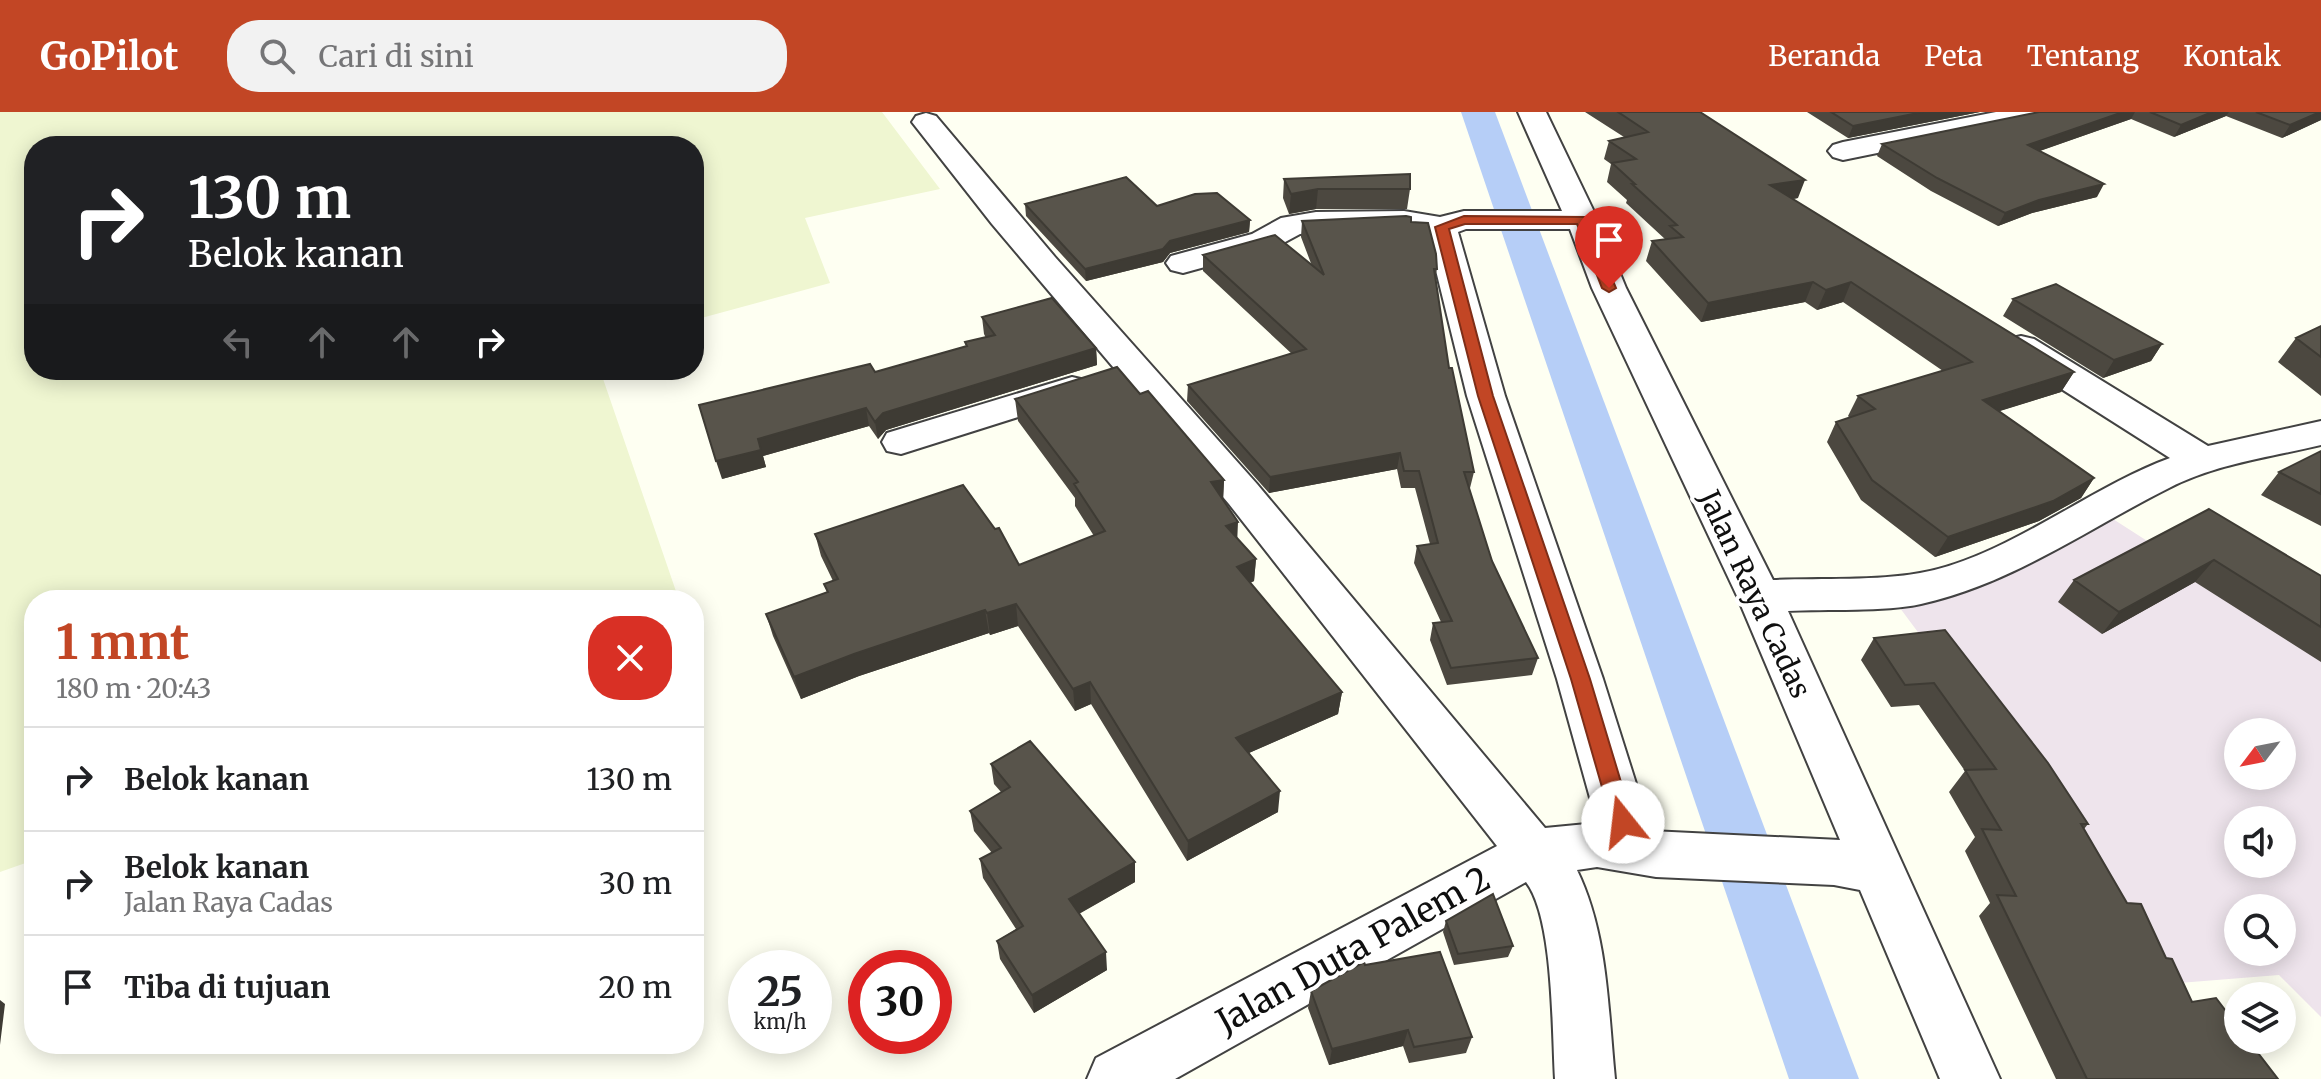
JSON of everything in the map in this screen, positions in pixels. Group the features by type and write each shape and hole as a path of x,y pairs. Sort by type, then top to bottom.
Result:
{"street":[{"name":"Jalan Raya Cadas","path":"1532,112 1568,220 1609,288 1759,596 1856,866 1970,1079"},
{"path":"1843,151 2039,112"},
{"path":"926,122 988,202 1136,368 1257,511 1555,879 1563,897 1585,1079"},
{"path":"1183,263 1263,241 1292,225 1342,220 1453,224 1568,220"},
{"path":"1453,224 1486,396 1580,679 1628,850"},
{"path":"1988,326 2202,460"},
{"path":"901,442 1136,368"},
{"path":"1759,596 1919,589 1958,578 2008,558 2157,477 2202,460 2321,433"},
{"name":"Jalan Duta Palem 2","path":"1117,1079 1533,852 1628,850 1856,866"}],"shaded area":[{"path":"2113,519 2312,647 2321,646 2321,1017 2296,992 2296,982 2286,982 2279,975 2179,983 1897,604"}],"green space":[{"path":"0,112 882,112 940,189 805,218 830,283 704,317 704,136 24,136 24,380 603,380 676,590 24,590 24,864 0,872"}],"building":[{"path":"1618,112 1700,112 1805,180 1770,185 2074,372 1983,400 2094,478 2053,501 1948,537 1872,480 1836,422 1875,409 1858,396 1972,362 1851,282 1826,290 1813,282 1708,303 1652,241 1683,237 1670,226 1677,225 1612,163 1636,159 1609,141 1648,132"},
{"path":"1831,112 1923,112 1853,126"},
{"path":"2039,112 2123,112 2028,145 2104,184 2039,200 2005,213 1937,178 1882,144"},
{"path":"2150,112 2212,112 2181,125"},
{"path":"2256,112 2320,112 2290,125"},
{"path":"1410,174 1410,189 1318,189 1291,194 1284,179"},
{"path":"1126,177 1157,206 1195,194 1217,193 1250,220 1170,241 1163,249 1085,269 1025,204"},
{"path":"1411,217 1411,222 1428,223 1436,254 1437,269 1434,269 1449,368 1452,368 1474,472 1464,472 1492,561 1538,658 1451,668 1433,623 1452,621 1417,546 1438,543 1419,471 1404,471 1400,453 1270,477 1188,385 1306,349 1203,255 1275,235 1324,275 1302,221"},
{"path":"2056,284 2162,344 2114,360 2013,299"},
{"path":"1052,298 1096,348 883,413 875,422 866,408 758,439 761,450 716,461 699,405 870,364 875,372 967,346 965,342 995,335 982,317"},
{"path":"2321,326 2321,357 2296,338"},
{"path":"1117,367 1140,394 1148,391 1224,480 1211,482 1238,522 1226,526 1256,559 1237,567 1342,692 1236,738 1280,791 1188,841 1090,682 1073,689 1016,604 987,613 985,610 794,677 766,614 828,592 824,584 838,579 815,534 963,485 995,529 999,528 1019,565 1105,531 1074,484 1078,482 1015,399"},
{"path":"2321,451 2321,494 2279,472"},
{"path":"2209,509 2321,576 2321,627 2214,560 2119,612 2074,580"},
{"path":"1945,630 2048,763 2088,824 2081,824 2127,903 2141,904 2166,958 2172,959 2192,1002 2216,998 2224,1009 2224,1054 2259,1054 2278,1079 2087,1079 1997,895 2016,896 1982,829 2001,830 1965,770 1996,769 1934,683 1905,685 1874,638"},
{"path":"1030,741 1135,862 1069,899 1106,952 1032,995 997,941 1023,926 980,859 1001,848 970,811 1010,787 991,764"},
{"path":"1493,894 1513,946 1458,954 1446,921"},
{"path":"1440,952 1472,1037 1414,1047 1408,1030 1332,1049 1311,991 1364,962 1365,965"}],"waterway":[{"path":"1478,112 1824,1079"}],"route":[{"path":"1609,288 1582,220 1464,220 1441,227 1486,396 1580,679 1623,822"}]}
